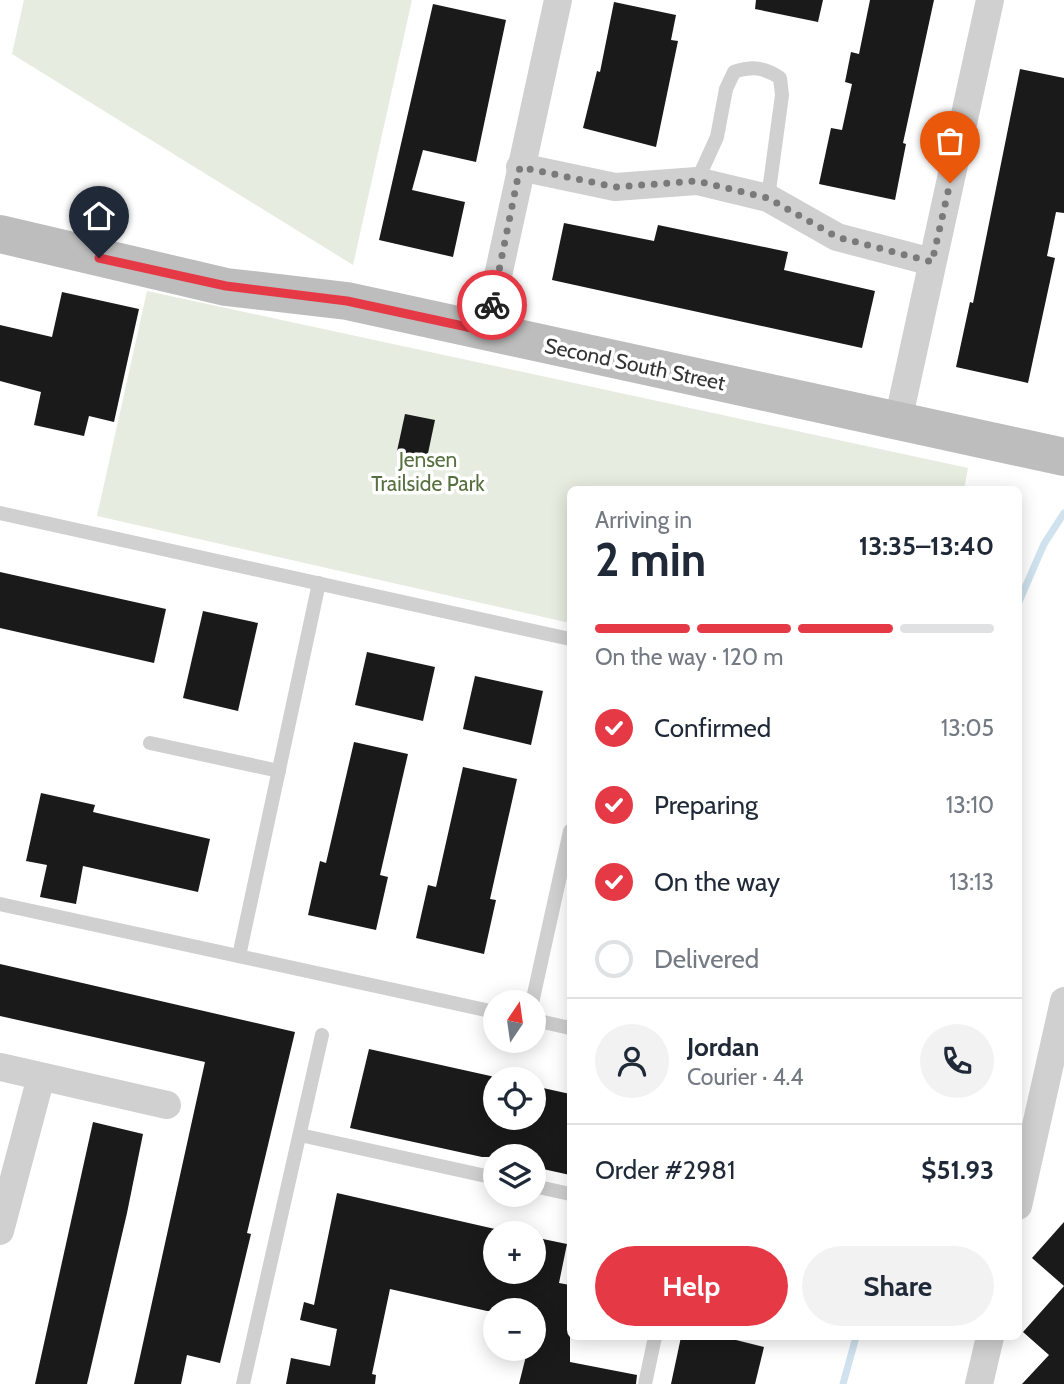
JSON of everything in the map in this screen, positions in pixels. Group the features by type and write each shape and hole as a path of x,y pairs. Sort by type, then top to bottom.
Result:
{"street":[{"path":"486,331 558,0"},
{"path":"898,421 989,0"},
{"path":"520,167 615,187 697,181 768,198 837,237 932,262"},
{"name":"Second South Street","path":"0,234 226,286 347,301 1064,457"},
{"path":"1022,1188 1064,1001"},
{"path":"0,1067 167,1105"},
{"path":"0,1231 41,1077"},
{"path":"979,1384 988,1340"}],"lane":[{"path":"697,181 717,137 726,89 734,72 749,67 768,69 780,78 782,95 768,198"},
{"path":"0,513 567,638"},
{"path":"239,956 319,583"},
{"path":"150,743 279,771"},
{"path":"535,990 567,845"},
{"path":"0,904 483,1009"},
{"path":"546,1023 567,1027"},
{"path":"243,1384 322,1035"},
{"path":"300,1135 483,1175"},
{"path":"546,1189 567,1193"},
{"path":"645,1384 654,1340"}],"green space":[{"path":"24,0 412,0 353,265 12,54"},
{"name":"Jensen Trailside Park","path":"147,291 968,468 965,486 567,486 567,622 97,516"}],"building":[{"path":"756,0 823,0 818,22 755,9"},
{"path":"870,0 934,0 903,143 906,144 895,200 819,184 831,128 842,130 852,84 845,82 851,52 859,54"},
{"path":"614,2 676,15 671,40 678,41 656,147 583,128 597,71 600,72"},
{"path":"433,4 506,20 476,162 423,150 412,190 465,202 453,257 379,240"},
{"path":"1020,69 1064,78 1064,213 1056,212 1047,256 1055,258 1028,383 956,367 970,302 973,303"},
{"path":"564,223 654,241 658,225 788,252 784,270 875,291 862,348 552,280"},
{"path":"62,292 139,309 114,422 89,416 84,436 34,425 41,392 0,381 0,325 52,337"},
{"path":"405,414 435,420 427,458 397,451"},
{"path":"0,572 166,609 154,663 0,628"},
{"path":"203,611 258,623 238,711 183,698"},
{"path":"367,652 435,667 423,721 355,705"},
{"path":"475,676 543,691 531,745 463,729"},
{"path":"354,742 408,754 380,875 388,877 376,930 308,915 320,861 326,863"},
{"path":"463,767 517,779 490,899 496,900 484,954 416,938 428,885 436,887"},
{"path":"41,793 95,805 93,812 210,839 198,892 83,866 76,904 40,897 47,865 26,861"},
{"path":"0,964 295,1032 247,1233 251,1234 220,1363 187,1355 181,1384 134,1384 205,1062 0,1016"},
{"path":"369,1049 483,1074 483,1130 546,1130 546,1089 567,1093 567,1174 546,1170 546,1144 483,1144 482,1157 350,1128"},
{"path":"93,1122 143,1134 127,1213 87,1384 35,1384"},
{"path":"337,1193 483,1226 483,1284 546,1284 546,1240 567,1244 559,1283 567,1284 567,1340 570,1340 570,1362 637,1375 636,1384 519,1384 525,1361 546,1361 546,1298 483,1298 483,1310 390,1289 372,1374 376,1375 375,1384 286,1384 291,1358 330,1366 337,1329 300,1320 304,1302 314,1305"},
{"path":"1064,1222 1064,1286 1032,1258"},
{"path":"1064,1286 1064,1384 1022,1384 1049,1355 1023,1332"},
{"path":"680,1340 736,1340 764,1347 755,1384 671,1384"}],"waterway":[{"path":"1022,595 1044,544 1064,513"},
{"path":"843,1384 855,1340"}],"way so far":[{"path":"492,305 520,167 615,187 697,181 768,198 837,237 932,262 950,183"}],"route":[{"path":"99,258 226,286 347,301 486,331 492,305"}]}
